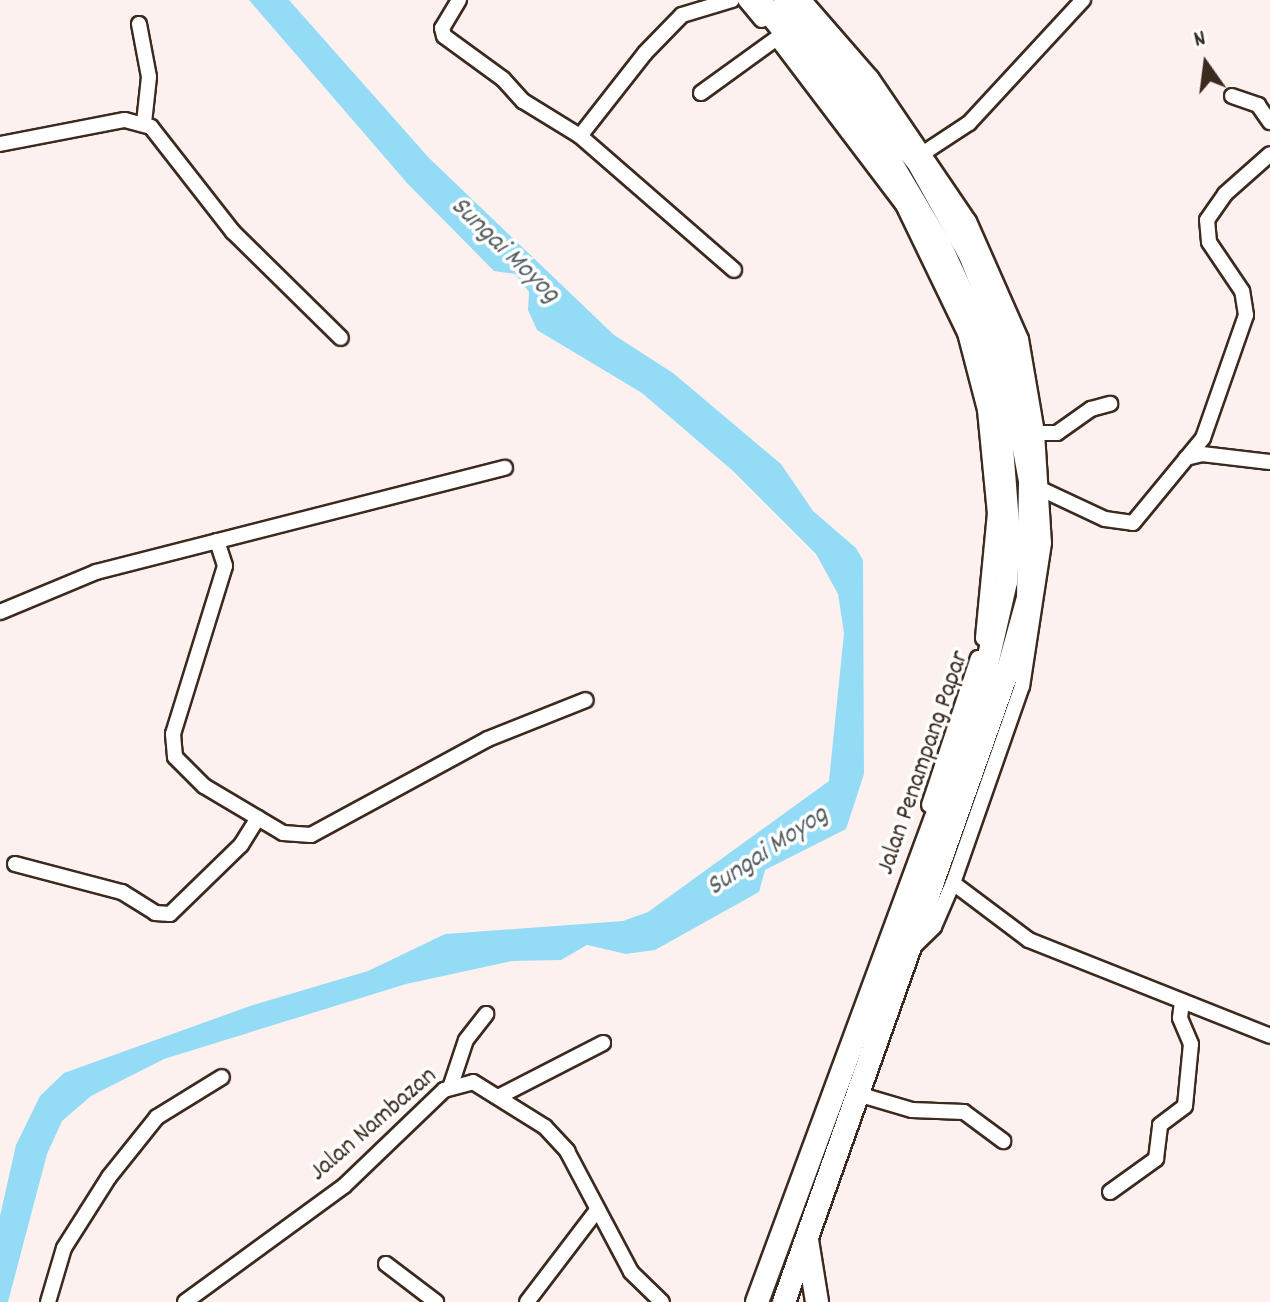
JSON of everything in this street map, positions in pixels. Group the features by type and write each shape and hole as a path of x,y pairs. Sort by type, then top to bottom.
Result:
{"main road":[{"name":"Jalan Penampang Papar","path":"757,1302 981,690 1006,582 1005,459 999,408 978,327 940,245 889,159 759,0"},
{"name":"Jalan Penampang Papar","path":"784,1302 861,1095 989,729 1028,598 1026,441 1003,337 970,255 918,162 785,0"},
{"path":"807,1238 817,1302"},
{"path":"765,1302 777,1281 793,1276"}],"street":[{"path":"459,0 442,28 444,36 503,79 523,101 580,136 734,270"},
{"path":"580,136 645,53 682,15 732,0"},
{"path":"745,0 903,205 935,264 965,333 985,410 995,513 992,573 976,666 821,1100 823,1122"},
{"path":"804,0 871,77 925,152 969,221 1021,339 1037,433 1044,543 1030,653 953,883 934,927 911,949"},
{"path":"925,152 969,123 1083,0"},
{"path":"139,24 149,77 144,123"},
{"path":"701,93 777,38"},
{"path":"1232,96 1258,105 1270,122"},
{"path":"0,144 125,120 144,123 233,232 341,338"},
{"path":"1043,490 1105,519 1133,523 1186,458 1216,414 1246,315 1242,291 1209,242 1207,220 1225,194 1270,154"},
{"path":"1037,433 1057,433 1091,409 1110,404"},
{"path":"1186,458 1202,454 1270,462"},
{"path":"0,612 96,572 505,468"},
{"path":"217,541 225,566 173,746 184,771 258,818 295,836 311,835 488,739 586,700"},
{"path":"15,864 122,892 155,913 170,914 241,845 258,818"},
{"path":"953,883 1029,940 1270,1036"},
{"path":"1110,1192 1156,1159 1160,1125 1185,1106 1191,1044 1180,1018 1182,1001"},
{"path":"451,1085 466,1040 486,1014"},
{"path":"500,1096 603,1043"},
{"path":"48,1302 64,1248 109,1177 157,1117 222,1077"},
{"name":"Jalan Nambazan","path":"185,1302 344,1186 451,1085 473,1082 500,1096 545,1127 567,1151 631,1272 662,1302"},
{"path":"861,1095 912,1110 964,1112 1003,1141"},
{"path":"527,1302 597,1210"},
{"path":"386,1264 436,1302"}],"water":[{"name":"Sungai Moyog","path":"249,0 289,0 429,158 614,335 673,373 781,464 813,511 856,548 863,560 864,774 846,829 765,870 759,892 655,950 626,954 587,945 561,960 512,961 406,984 164,1059 91,1096 62,1121 47,1154 8,1302 0,1302 0,1216 16,1145 40,1096 64,1073 250,1006 368,971 445,934 623,921 648,912 829,781 844,633 838,594 816,554 733,471 642,393 537,330 528,310 529,292 515,274 494,271 407,183"}]}
